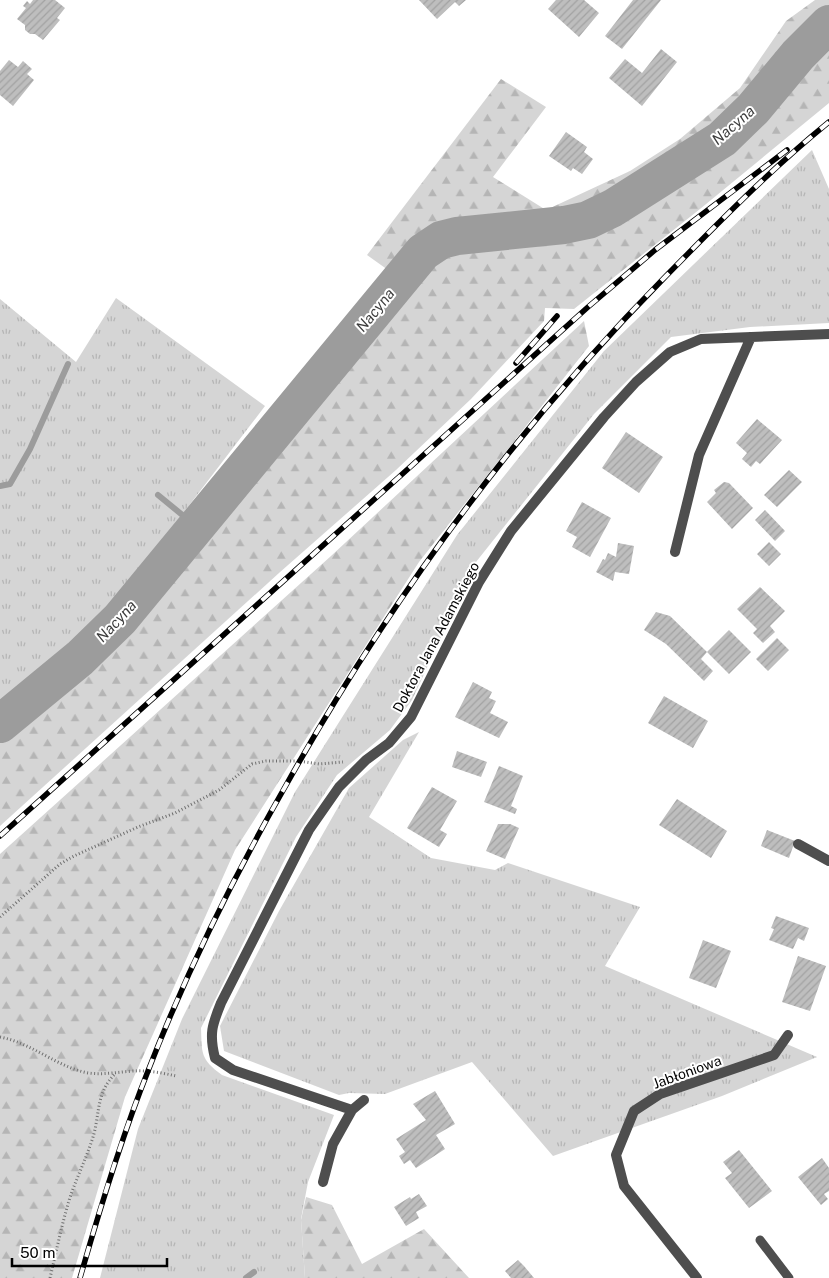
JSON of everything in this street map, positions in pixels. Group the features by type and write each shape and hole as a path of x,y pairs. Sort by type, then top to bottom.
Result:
{"street":[{"name":"Doktora Jana Adamskiego","path":"352,1110 233,1070 215,1058 212,1045 212,1026 221,1002 309,830 339,787 366,760 389,743 411,718 479,582 511,532 604,417 636,382 670,352 701,339 829,334"},
{"path":"675,552 699,455 751,337"},
{"path":"798,844 829,861"},
{"name":"Jabłoniowa","path":"697,1278 624,1186 616,1155 634,1111 660,1094 774,1055 788,1035"},
{"path":"323,1182 333,1144 352,1110 364,1100"}],"lane":[{"path":"760,1240 789,1278"}],"path":[{"path":"0,917 60,864 138,827 175,813 219,790 252,764 266,761 319,764 366,760"},
{"path":"0,1037 15,1040 67,1065 87,1072 116,1073 136,1070 176,1076"},
{"path":"50,1278 68,1204 97,1125 97,1109 102,1092 116,1073"}],"green space":[{"path":"815,0 829,0 829,16 798,39 760,90 721,130 639,184 591,211 554,218 441,230 420,244 395,275 367,255 501,79 546,107 493,177 546,210 630,171 680,139 740,88 786,21"},
{"path":"829,36 829,103 574,309 545,308 544,321 471,399 396,470 279,573 0,826 0,734 82,667 133,618 407,285 440,250 592,229 626,210 724,146 756,116 811,51"},
{"path":"812,150 829,189 829,323 750,327 671,337 594,414 476,562 412,700 390,730 337,775 296,837 201,1028 202,1050 206,1060 222,1075 334,1115 308,1182 301,1219 305,1278 100,1278 138,1129 182,1019 295,792 457,535 604,351"},
{"path":"116,298 265,406 110,609 0,702 0,299 76,362"},
{"path":"584,321 589,346 419,562 235,850 125,1097 72,1278 0,1278 0,854 331,556"},
{"path":"419,732 369,817 431,858 495,870 508,863 640,907 605,966 817,1057 722,1096 553,1156 472,1062 385,1094 349,1093 339,1095 224,1051 220,1026 279,911 349,788 403,740"},
{"path":"306,1197 332,1205 362,1264 424,1229 469,1278 305,1278 301,1220"}],"building":[{"path":"33,0 55,0 65,8 57,18 60,20 43,40 25,30 25,25 17,19 26,8 23,6 27,1 30,4"},
{"path":"419,0 466,0 459,6 455,2 437,19"},
{"path":"556,0 584,0 599,13 579,37 548,9"},
{"path":"633,0 661,0 622,49 605,36"},
{"path":"661,49 677,62 642,106 609,78 625,59 642,73"},
{"path":"9,60 18,67 23,61 32,69 27,74 34,80 13,106 0,95 0,71"},
{"path":"566,132 587,147 584,152 593,159 582,174 573,168 571,171 549,156"},
{"path":"757,419 782,440 760,464 756,461 751,467 742,459 747,453 736,443"},
{"path":"626,432 663,457 639,493 602,468"},
{"path":"789,470 802,482 777,507 764,495"},
{"path":"724,482 729,483 753,508 732,529 707,502 716,493 714,490"},
{"path":"582,502 611,518 590,557 572,547 577,537 566,531"},
{"path":"765,510 785,531 775,541 755,520"},
{"path":"769,542 781,554 769,566 757,554"},
{"path":"618,543 634,546 629,574 615,572 613,581 596,572 608,553 616,557"},
{"path":"760,587 785,611 770,626 775,632 763,643 753,633 757,629 737,609"},
{"path":"656,612 670,616 707,652 701,659 713,671 704,681 666,644 644,630"},
{"path":"729,630 751,652 729,674 707,652"},
{"path":"777,638 789,650 768,671 756,659"},
{"path":"473,682 492,692 489,698 496,701 490,713 508,722 499,738 455,717"},
{"path":"664,696 708,721 693,748 648,723"},
{"path":"457,751 487,762 481,777 452,767"},
{"path":"499,766 523,776 511,806 517,809 515,814 484,802"},
{"path":"432,787 457,801 440,830 447,834 439,847 407,828"},
{"path":"677,799 727,831 711,858 659,825"},
{"path":"498,824 510,824 519,828 505,859 486,851"},
{"path":"767,830 795,841 789,858 761,846"},
{"path":"776,916 809,928 804,941 798,938 793,949 769,940 774,929 771,928"},
{"path":"703,940 731,951 716,988 689,978"},
{"path":"798,956 826,966 810,1011 782,1002"},
{"path":"435,1091 455,1124 436,1135 445,1149 416,1168 410,1160 404,1164 399,1156 405,1152 396,1139 426,1120 413,1104"},
{"path":"739,1150 772,1191 749,1208 725,1178 732,1173 723,1162"},
{"path":"822,1158 829,1168 829,1191 824,1194 828,1199 821,1205 798,1177"},
{"path":"419,1194 427,1206 416,1212 419,1218 406,1226 394,1207"},
{"path":"518,1260 534,1278 511,1278 505,1271"}],"waterway":[{"name":"Nacyna","path":"0,724 80,658 120,619 423,252 441,240 457,236 564,225 588,220 613,208 722,139 753,109 798,55 829,24"},
{"path":"823,30 829,36"},
{"path":"0,486 10,484 30,449 68,364"},
{"path":"158,495 197,527"},
{"path":"246,1278 254,1272"}],"railway":[{"path":"80,1278 129,1122 163,1034 194,962 266,821 325,718 367,650 458,519 507,455 558,394 611,334 705,236 766,177 829,122"},
{"path":"0,836 588,307 655,250 787,150"},
{"path":"516,363 557,316"}]}
